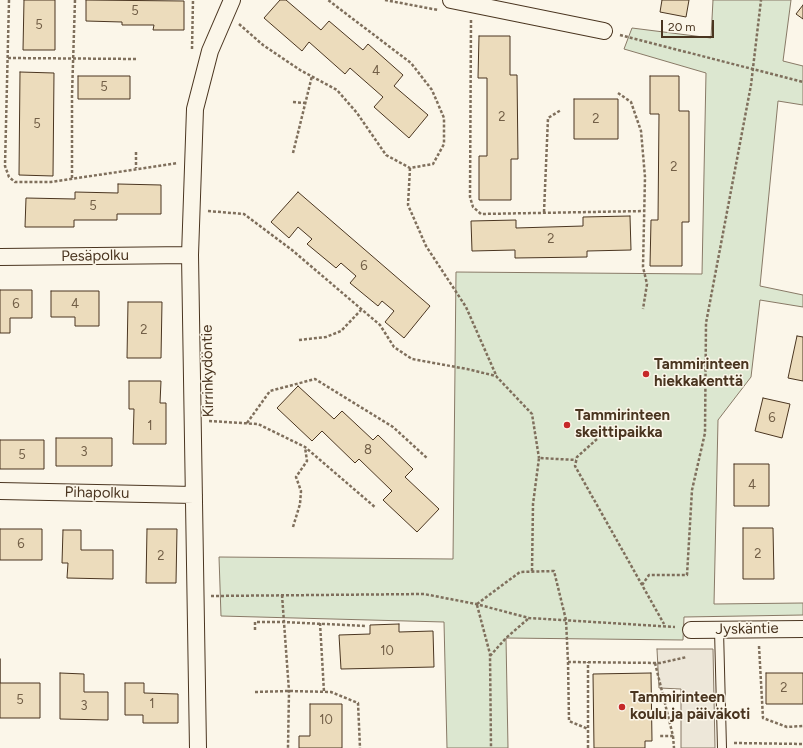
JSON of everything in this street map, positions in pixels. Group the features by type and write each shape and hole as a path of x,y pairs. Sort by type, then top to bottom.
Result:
{"street":[{"name":"Kirrinkydöntie","path":"198,748 190,255 195,109 210,51 232,0"},
{"path":"451,0 604,31"},
{"name":"Pesäpolku","path":"0,258 190,255"},
{"name":"Pihapolku","path":"0,491 194,495"},
{"name":"Jyskäntie","path":"691,630 803,629"}],"lane":[{"path":"719,630 722,746"}],"path":[{"path":"9,0 5,166 9,177 15,182 51,182 136,168 193,163"},
{"path":"72,178 72,95 75,0"},
{"path":"192,51 193,0"},
{"path":"237,23 264,45 312,76 337,90 357,113 386,155 410,168 433,164 444,144 444,118 432,90 411,63 328,0"},
{"path":"642,585 649,575 687,575 692,490 705,433 706,323 753,69 761,0"},
{"path":"471,4 470,197 474,207 480,214 644,211"},
{"path":"235,30 240,17"},
{"path":"604,31 803,82"},
{"path":"8,58 138,59"},
{"path":"293,153 312,76"},
{"path":"618,93 631,102 641,131 645,177 643,267 647,284 643,309"},
{"path":"293,102 305,103"},
{"path":"544,212 548,118 561,110"},
{"path":"136,152 136,168"},
{"path":"410,168 408,205 426,246 466,307 496,376 532,414 539,458 533,504 532,571"},
{"path":"207,203 207,218"},
{"path":"207,211 244,214 292,250 380,326 394,347 412,359 496,376"},
{"path":"299,340 326,337 341,331 361,310"},
{"path":"247,423 270,390 315,379 393,427 428,459"},
{"name":"Kirrinkydöntie","path":"208,413 208,428"},
{"path":"208,421 258,424 305,447 376,508"},
{"path":"211,596 424,594 476,604 529,618 665,625 575,466 577,456 597,439"},
{"path":"293,527 300,504 301,492 296,477 307,461 305,447"},
{"path":"539,458 576,460"},
{"path":"476,604 520,572 554,571 566,620 569,721 588,729"},
{"path":"211,588 211,604"},
{"path":"282,595 289,691 288,748"},
{"path":"476,604 490,654 491,748"},
{"path":"490,654 490,656 506,638 529,618"},
{"path":"255,630 255,622 320,623 364,626"},
{"path":"320,623 324,692"},
{"path":"759,644 763,718 787,727 803,726"},
{"path":"568,662 655,662 687,657"},
{"path":"588,662 588,748"},
{"path":"655,662 673,736 674,748"},
{"path":"255,692 331,692 358,703 360,748"},
{"path":"659,736 673,736"},
{"path":"722,746 803,744"}],"green space":[{"path":"713,0 791,0 783,61 803,66 803,105 778,101 760,286 803,295 803,307 760,300 751,377 718,420 714,604 803,603 803,615 684,617 683,640 506,638 508,748 447,748 444,622 221,616 219,557 453,559 456,272 702,274 706,73 624,49 632,28 711,38"}],"shaded area":[{"path":"657,649 713,649 715,748 681,748 681,689 659,688"}],"building":[{"path":"24,0 55,0 55,50 23,50"},
{"path":"86,0 184,1 184,30 153,30 154,25 122,25 122,22 86,21"},
{"path":"280,0 286,0 321,30 329,21 363,50 368,44 403,75 394,86 428,115 409,138 374,107 383,97 350,68 345,74 309,42 302,51 264,18"},
{"path":"662,0 689,0 686,17 660,12"},
{"path":"803,5 803,19 796,14"},
{"path":"479,36 510,36 510,75 517,75 518,159 511,159 511,200 479,200 479,156 487,156 487,78 478,78"},
{"path":"20,72 54,73 53,176 19,175"},
{"path":"78,76 130,76 130,99 78,99"},
{"path":"650,76 679,76 679,111 689,111 689,222 682,222 682,266 650,266 651,220 658,220 659,114 650,114"},
{"path":"574,99 618,99 618,139 574,139"},
{"path":"118,184 161,185 161,214 117,214 117,220 74,220 74,227 25,227 26,198 75,199 75,192 118,193"},
{"path":"298,192 430,306 404,338 385,322 394,311 382,301 378,306 350,283 356,276 341,263 336,268 307,244 312,239 298,227 289,238 271,222"},
{"path":"630,216 631,250 587,251 587,257 515,258 515,250 472,251 471,221 516,220 516,228 583,226 583,217"},
{"path":"0,290 32,290 32,318 10,318 10,333 0,333"},
{"path":"51,291 99,291 99,326 75,326 75,317 51,317"},
{"path":"128,302 162,302 161,358 127,358"},
{"path":"797,336 803,337 803,381 788,378"},
{"path":"129,381 161,381 160,403 166,403 166,444 133,444 134,409 129,409"},
{"path":"298,386 334,419 342,411 373,440 378,435 413,469 405,477 439,509 417,532 383,500 392,491 359,459 355,463 322,431 312,441 277,408"},
{"path":"763,398 790,404 782,438 755,431"},
{"path":"56,438 112,438 112,466 56,466"},
{"path":"0,440 44,440 44,469 0,469"},
{"path":"734,464 769,464 769,506 734,506"},
{"path":"743,528 773,528 774,579 743,579"},
{"path":"0,529 42,529 42,560 0,560"},
{"path":"147,529 177,529 176,583 146,583"},
{"path":"63,530 81,530 81,550 113,550 113,579 67,578 68,563 62,563"},
{"path":"399,624 399,632 433,631 434,667 341,669 339,635 370,634 370,625"},
{"path":"60,673 84,674 84,692 108,692 108,720 60,719"},
{"name":"Tammirinteen koulu ja päiväkoti","path":"651,673 652,741 645,741 645,748 594,748 593,674"},
{"path":"766,673 803,673 803,704 766,704"},
{"path":"0,683 40,683 40,718 0,718"},
{"path":"125,683 144,683 144,693 178,694 178,723 143,723 143,715 125,715"},
{"path":"310,704 342,704 342,748 299,748 299,736 310,736"}],"place":[{"name":"Tammirinteen hiekkakenttä","path":"646,374"},
{"name":"Tammirinteen skeittipaikka","path":"567,425"},
{"name":"Tammirinteen koulu ja päiväkoti","path":"622,707"}]}
